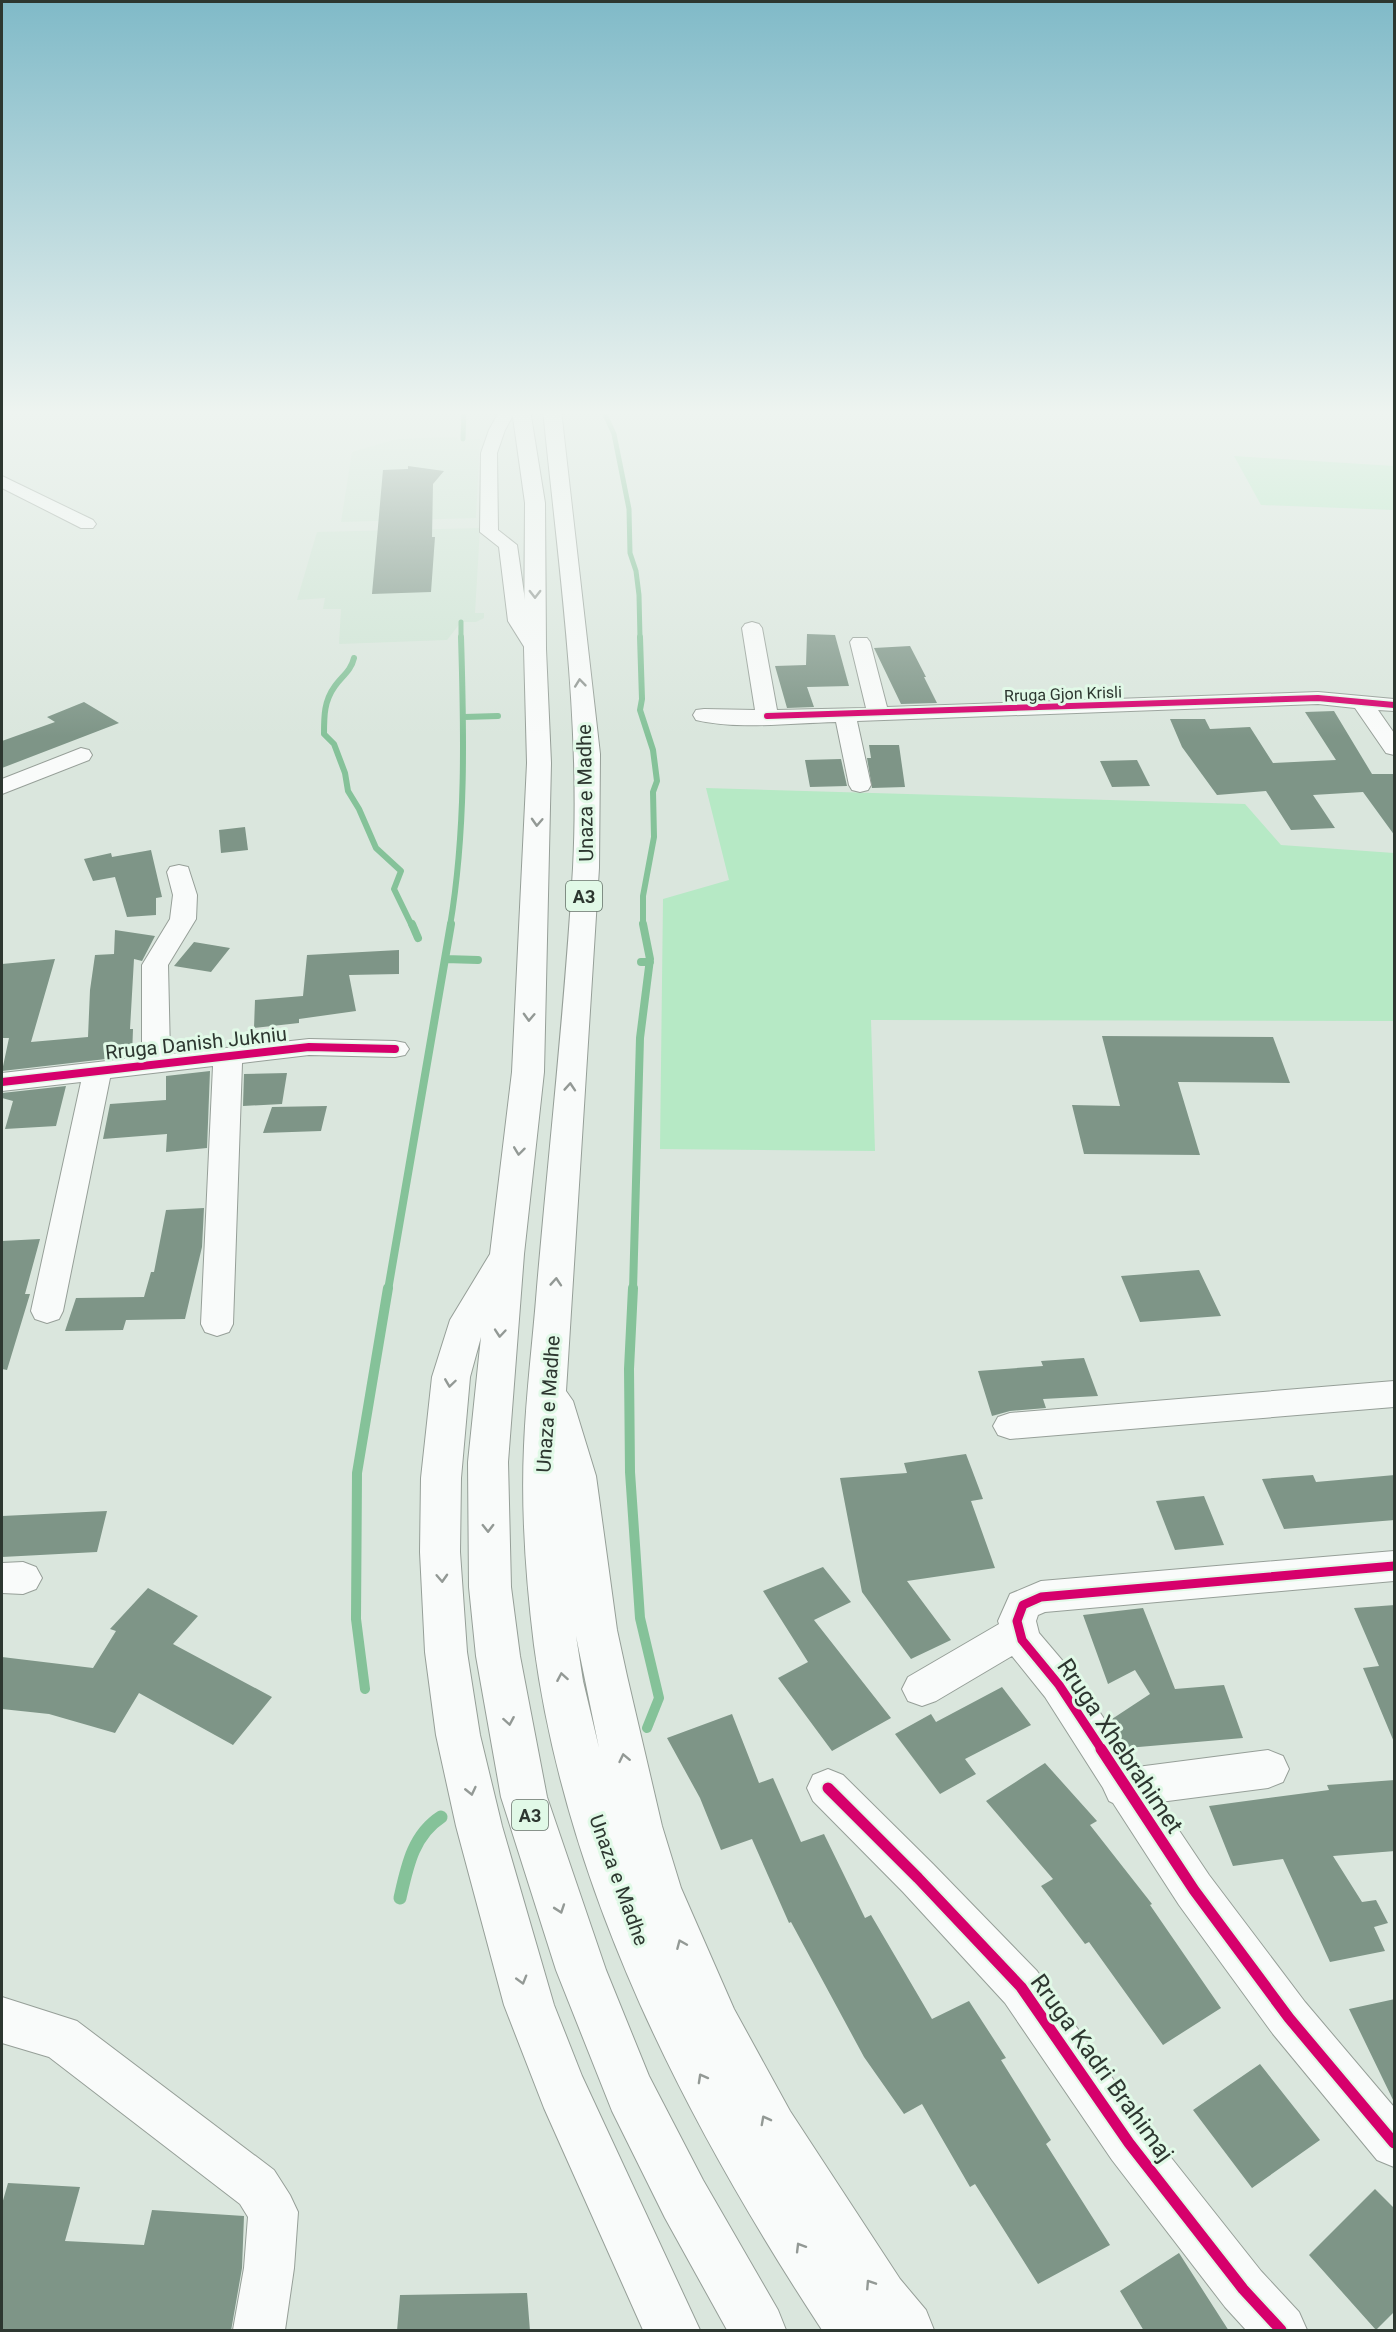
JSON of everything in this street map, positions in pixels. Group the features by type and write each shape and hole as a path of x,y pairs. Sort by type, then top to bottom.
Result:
{"highway":[{"name":"A3","path":"535,519 539,763 528,1072 507,1254 488,1462 490,1587 498,1656 524,1797 581,1970 630,2093 684,2199 758,2331"},
{"name":"Unaza e Madhe","path":"563,519 588,754 588,802 586,868 543,1448 543,1508 551,1616 568,1714 597,1825 637,1935 690,2055 756,2175 819,2278 855,2331"},
{"path":"507,1254 468,1320 449,1389 441,1478 440,1552 446,1652 458,1735 478,1826 530,2005 562,2091 672,2331"},
{"path":"549,1382 576,1476 605,1676 639,1826 657,1888 716,2027 771,2130 880,2299 906,2331"}],"street":[{"path":"77,519 87,524"},
{"path":"489,519 489,532 508,545 518,621 536,649"},
{"path":"752,628 767,717"},
{"path":"860,642 878,714"},
{"name":"Rruga Gjon Krisli","path":"704,715 767,717 845,715 1299,698 1395,705"},
{"path":"1361,701 1395,748"},
{"path":"845,715 860,785"},
{"path":"2,787 81,755"},
{"path":"156,1064 154,965 183,919 185,895 179,872"},
{"name":"Rruga Danish Jukniu","path":"2,1082 309,1047 394,1049"},
{"path":"217,1324 228,1056"},
{"path":"47,1311 96,1071"},
{"path":"1010,1426 1395,1394"},
{"path":"922,1689 1019,1632 1017,1621 1023,1605 1041,1597 1395,1566"},
{"name":"Rruga Xhebrahimet","path":"1019,1632 1022,1640 1059,1685 1124,1788 1194,1890 1289,2018 1394,2142"},
{"path":"1124,1788 1268,1769"},
{"name":"Rruga Kadri Brahimaj","path":"828,1788 918,1878 1021,1987 1129,2143 1243,2289 1281,2331"},
{"path":"2,2020 61,2037 257,2187 273,2212 269,2268 259,2331"}],"shaded area":[{"path":"341,519 448,519 341,522"},
{"path":"480,528 475,613 484,613 484,618 476,622 461,622 447,640 339,644 341,609 323,609 325,598 297,600 317,532"}],"green space":[{"path":"706,788 1245,804 1281,845 1394,853 1394,1021 871,1020 875,1151 660,1149 663,899 729,880"}],"building":[{"path":"379,519 432,519 432,537 435,537 431,592 372,594"},
{"path":"807,634 835,635 849,686 807,687 814,707 787,708 775,666 806,665"},
{"path":"910,646 937,703 901,704 874,648"},
{"path":"84,702 119,723 2,768 2,741 55,722 47,717"},
{"path":"1334,711 1372,774 1395,774 1395,836 1363,792 1313,795 1335,828 1291,830 1266,791 1217,795 1182,747 1170,719 1205,719 1210,729 1250,727 1273,763 1336,760 1305,712"},
{"path":"869,745 899,745 905,787 872,788 867,758 871,758"},
{"path":"841,759 847,786 810,787 805,760"},
{"path":"1137,760 1150,786 1112,787 1100,761"},
{"path":"245,827 248,850 221,853 219,830"},
{"path":"151,850 162,897 156,898 156,915 127,917 115,877 93,881 84,859 111,853 112,857"},
{"path":"115,930 155,936 142,961 134,959 130,1029 133,1029 132,1056 2,1071 9,1038 2,1038 2,964 55,959 31,1042 88,1037 90,990 95,955 114,954"},
{"path":"194,942 230,948 211,972 174,966"},
{"path":"399,950 399,974 349,975 356,1011 299,1019 299,1023 254,1028 255,1000 303,996 307,955"},
{"path":"1102,1036 1273,1037 1290,1083 1178,1082 1200,1155 1084,1154 1072,1105 1120,1106"},
{"path":"210,1071 207,1148 166,1152 167,1134 103,1139 110,1104 166,1100 166,1076"},
{"path":"287,1073 282,1104 243,1106 244,1074"},
{"path":"66,1086 56,1126 5,1129 13,1101 2,1098 2,1093"},
{"path":"327,1106 321,1131 263,1133 272,1107"},
{"path":"204,1208 202,1247 185,1319 126,1320 123,1330 65,1331 76,1298 144,1297 151,1272 154,1272 166,1210"},
{"path":"40,1239 25,1294 30,1294 7,1370 2,1369 2,1241"},
{"path":"1199,1270 1221,1316 1140,1322 1121,1276"},
{"path":"1084,1358 1098,1396 1043,1399 1046,1408 1010,1411 992,1416 978,1371 1043,1366 1041,1361"},
{"path":"966,1454 983,1499 971,1501 995,1568 907,1581 951,1640 911,1659 862,1592 840,1478 907,1473 904,1463"},
{"path":"1313,1475 1316,1482 1395,1475 1395,1520 1284,1529 1262,1479"},
{"path":"1204,1496 1224,1545 1175,1550 1156,1501"},
{"path":"107,1511 97,1552 2,1557 2,1516"},
{"path":"823,1567 851,1602 814,1620 891,1718 832,1751 778,1678 808,1662 763,1591"},
{"path":"148,1588 198,1616 173,1644 272,1697 233,1745 139,1693 115,1733 49,1714 2,1709 2,1657 93,1668 116,1631 110,1629"},
{"path":"1395,1605 1394,1742 1363,1668 1379,1666 1354,1608"},
{"path":"1143,1608 1175,1689 1224,1685 1243,1738 1127,1748 1116,1732 1112,1719 1150,1694 1135,1670 1108,1684 1083,1615"},
{"path":"1002,1687 1031,1725 965,1759 976,1774 940,1794 895,1734 931,1714 936,1722"},
{"path":"732,1714 759,1783 773,1778 801,1842 824,1834 865,1918 871,1915 932,2019 969,2001 1006,2058 1001,2060 1051,2140 1046,2144 1110,2245 1038,2284 975,2184 970,2187 922,2104 904,2114 864,2057 791,1922 789,1923 752,1839 721,1850 700,1798 667,1738"},
{"path":"1045,1763 1097,1821 1090,1825 1152,1904 1150,1905 1221,2008 1163,2045 1089,1942 1085,1944 1041,1886 1053,1879 986,1801"},
{"path":"1395,1780 1395,1851 1333,1856 1362,1902 1376,1900 1388,1923 1374,1927 1385,1951 1330,1962 1283,1859 1233,1866 1209,1806 1329,1790 1327,1785"},
{"path":"1395,1999 1395,2104 1349,2009"},
{"path":"1260,2064 1320,2140 1252,2188 1193,2110"},
{"path":"8,2183 80,2187 65,2241 144,2245 152,2210 244,2216 242,2268 231,2331 2,2331 2,2204"},
{"path":"1375,2189 1395,2209 1395,2311 1376,2330 1309,2255"},
{"path":"1179,2253 1229,2331 1144,2331 1120,2291"},
{"path":"527,2293 530,2331 397,2331 400,2295"}],"waterway":[{"path":"629,519 630,553 636,571 639,595 640,638"},
{"path":"461,622 461,637"},
{"path":"450,926 461,818 463,746 461,637"},
{"path":"640,637 642,699 640,710 653,750 657,781 653,792 654,837 643,896 643,924"},
{"path":"354,658 349,670 329,697 324,734 334,744 345,773 348,791 359,809 376,848 401,871 394,889 412,926"},
{"path":"464,717 498,716"},
{"path":"412,924 418,938"},
{"path":"388,1290 451,924"},
{"path":"643,924 650,962"},
{"path":"445,959 478,960"},
{"path":"641,962 650,962"},
{"path":"633,1290 640,1038 650,962"},
{"path":"365,1689 356,1619 357,1473 388,1288"},
{"path":"633,1288 629,1369 630,1472 640,1618 659,1698 647,1728"},
{"path":"400,1898 409,1863 418,1842 431,1824 441,1817"}],"cycle path":[{"path":"767,716 1318,698 1394,705"},
{"path":"2,1082 309,1047 395,1049"},
{"path":"1394,1566 1041,1597 1023,1605 1017,1621 1022,1640 1059,1685 1194,1890 1289,2018 1394,2143"},
{"path":"828,1788 918,1878 1021,1987 1129,2143 1243,2289 1281,2330"}]}
